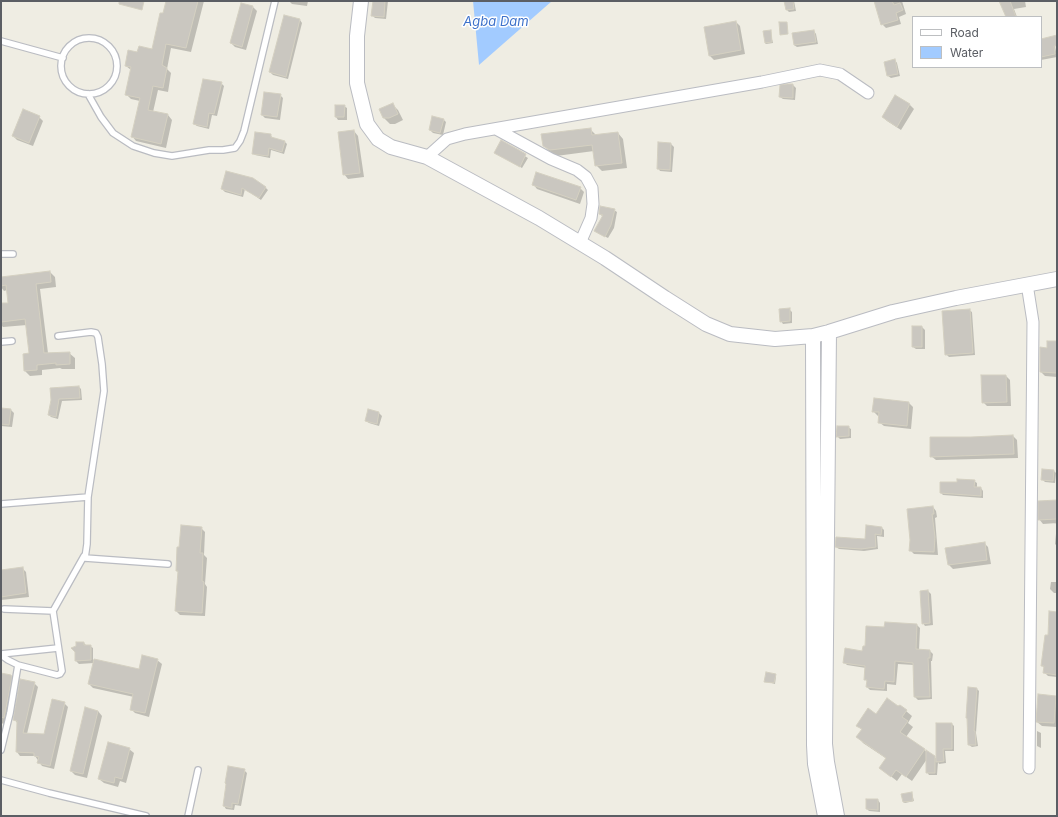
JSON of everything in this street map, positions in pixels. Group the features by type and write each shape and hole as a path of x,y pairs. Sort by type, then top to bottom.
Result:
{"street":[{"path":"361,1 357,36 357,83 367,124 378,139 391,147 427,157 539,218 706,324 730,334 775,339 813,336 893,312 1057,279"},
{"path":"427,157 447,139 465,134 820,70 840,74 868,93"},
{"path":"496,129 544,156 577,170 586,177 592,188 593,204 591,218 580,243"},
{"path":"1027,284 1032,322 1029,768"},
{"path":"829,332 825,744 837,816"},
{"path":"813,336 814,745 815,764 825,816"}],"lane":[{"path":"88,94 101,117 113,133 133,146 154,153 172,156 209,150 235,148 244,131 275,1"},
{"path":"95,38 103,41 114,53 117,61 117,69 115,78 104,90 88,94 73,88 67,82 63,75 63,58 69,48 79,40 95,38"},
{"path":"1,41 63,58"},
{"path":"1,254 13,254"},
{"path":"58,336 91,332 96,333 98,337 104,391 88,498 86,558"},
{"path":"1,342 12,341"},
{"path":"1,504 88,498"},
{"path":"1,654 8,660 18,664 57,675 60,674 62,671 53,611 84,556 86,558 168,564"},
{"path":"4,609 53,611"},
{"path":"1,654 58,648"},
{"path":"1,750 10,713 18,664"},
{"path":"188,816 198,770"},
{"path":"1,780 146,816"}],"water":[{"name":"Agba Dam","path":"473,1 552,1 479,65"}],"building":[{"path":"119,1 144,1 142,10 119,4"},
{"path":"166,1 198,1 186,48 166,44 162,65 167,68 163,88 153,86 148,110 168,114 161,144 131,137 140,98 125,95 131,67 125,66 128,50 137,52 139,46 152,49 160,13 163,13"},
{"path":"373,1 385,1 384,17 371,16"},
{"path":"784,1 793,1 794,9 786,10"},
{"path":"874,1 892,1 894,5 900,3 903,10 896,13 898,20 881,25"},
{"path":"999,1 1010,1 1016,16 1006,16"},
{"path":"241,3 253,6 242,47 230,43"},
{"path":"284,15 300,19 286,77 269,72"},
{"path":"736,21 741,50 709,56 704,27"},
{"path":"779,22 787,22 788,34 780,35"},
{"path":"771,30 772,42 765,43 763,31"},
{"path":"814,30 816,42 794,45 792,33"},
{"path":"1057,35 1057,46 1054,46 1055,54 1042,57 1042,39"},
{"path":"895,59 898,74 887,76 884,62"},
{"path":"203,79 222,82 214,114 209,113 207,127 193,124"},
{"path":"793,84 793,98 779,97 780,85"},
{"path":"264,92 281,94 277,117 261,115"},
{"path":"895,95 910,104 897,127 882,117"},
{"path":"393,103 398,114 389,118 383,118 379,109"},
{"path":"335,105 345,105 344,117 335,117"},
{"path":"23,109 40,116 29,143 12,136"},
{"path":"432,116 444,119 440,133 429,130"},
{"path":"591,128 592,135 618,132 622,163 595,166 592,145 550,150 543,146 541,134"},
{"path":"354,130 360,173 343,175 338,132"},
{"path":"255,132 271,134 271,137 285,141 282,152 269,148 268,156 252,154"},
{"path":"501,140 526,154 520,167 494,153"},
{"path":"658,142 671,143 670,170 657,169"},
{"path":"226,171 253,178 266,187 259,198 242,188 241,195 221,189"},
{"path":"536,172 581,187 576,200 532,185"},
{"path":"600,206 615,209 611,225 605,237 594,231 603,215 599,214"},
{"path":"50,271 51,282 36,284 44,353 70,352 70,364 56,365 56,363 37,365 37,370 24,371 23,354 29,353 25,319 1,322 1,303 8,303 6,285 1,286 1,277"},
{"path":"790,308 790,321 780,322 779,309"},
{"path":"970,309 973,353 945,355 942,311"},
{"path":"912,326 922,326 922,347 912,347"},
{"path":"1047,341 1057,341 1057,373 1040,372 1040,347 1047,348"},
{"path":"981,375 1006,375 1007,402 982,403"},
{"path":"79,386 80,398 59,399 56,417 48,415 51,400 50,388"},
{"path":"874,398 909,402 907,426 878,423 879,412 872,412"},
{"path":"1,408 11,409 9,425 1,424"},
{"path":"368,409 379,412 377,424 365,421"},
{"path":"837,426 849,426 849,436 836,437"},
{"path":"1013,435 1014,454 930,457 930,437"},
{"path":"1042,469 1054,470 1053,481 1041,480"},
{"path":"957,479 975,480 974,487 981,487 981,496 940,493 940,482 957,482"},
{"path":"1057,500 1057,519 1038,520 1038,501"},
{"path":"933,506 934,514 932,514 935,537 934,552 909,551 910,540 907,509"},
{"path":"181,525 202,527 200,553 203,553 202,581 204,582 202,613 175,611 178,571 176,571 177,547 179,547"},
{"path":"866,525 882,527 881,535 875,534 876,547 861,549 835,547 836,537 865,539"},
{"path":"985,542 987,560 948,565 945,548"},
{"path":"23,567 26,593 1,597 1,570"},
{"path":"928,590 930,623 922,624 920,591"},
{"path":"1049,611 1057,612 1057,675 1043,673 1044,666 1041,666 1045,635 1048,635"},
{"path":"885,622 917,624 916,649 930,650 930,658 928,658 930,697 914,697 913,663 895,661 894,682 885,681 884,689 866,687 867,680 864,680 865,666 843,663 845,648 862,651 863,646 865,646 866,626 884,627"},
{"path":"76,642 84,642 84,645 91,645 91,660 75,661 75,652 71,648 76,646"},
{"path":"142,655 158,659 145,713 130,710 133,694 88,684 94,659 139,669"},
{"path":"766,672 776,674 774,683 764,682"},
{"path":"1,673 11,675 12,677 4,718 1,717"},
{"path":"20,679 35,682 23,733 44,734 52,699 65,702 50,766 37,763 39,757 34,756 34,753 16,752 17,721 13,720"},
{"path":"968,687 977,688 974,731 976,745 968,745 966,718"},
{"path":"1038,694 1056,696 1054,723 1036,722"},
{"path":"887,698 898,706 900,705 907,710 902,717 908,721 900,732 925,749 906,777 896,770 891,777 879,768 886,758 856,737 862,729 856,726 868,708 876,714"},
{"path":"85,707 98,711 83,774 70,771"},
{"path":"936,723 952,723 952,749 943,749 944,761 936,762"},
{"path":"108,742 130,748 122,779 115,777 114,783 98,779"},
{"path":"926,750 935,756 935,773 926,773"},
{"path":"228,766 245,769 238,804 232,803 232,808 223,806"},
{"path":"912,792 913,801 903,802 901,794"},
{"path":"866,799 878,799 878,810 866,809"}]}
